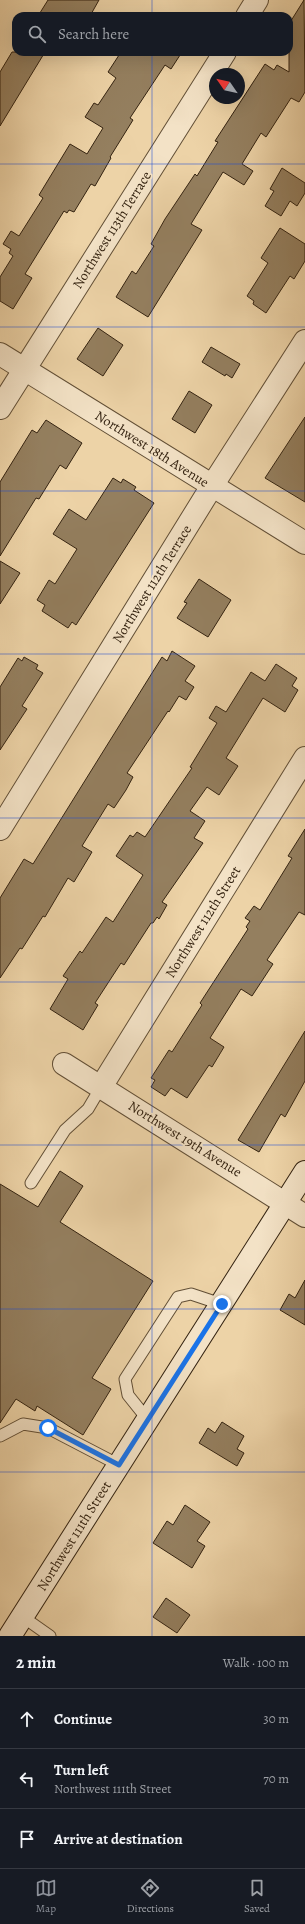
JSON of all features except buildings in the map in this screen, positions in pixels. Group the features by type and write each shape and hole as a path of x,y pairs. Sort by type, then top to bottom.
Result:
{"street":[{"path":"250,12 257,0"},
{"name":"Northwest 113th Terrace","path":"0,408 222,56"},
{"name":"Northwest 112th Terrace","path":"0,829 212,486 305,341"},
{"name":"Northwest 18th Avenue","path":"0,354 305,543"},
{"name":"Northwest 112th Street","path":"101,1087 305,758"},
{"name":"Northwest 19th Avenue","path":"64,1064 305,1216"},
{"name":"Northwest 111th Street","path":"10,1636 305,1172"}],"lane":[{"path":"31,1183 65,1130 88,1109 101,1087"},
{"path":"148,1420 128,1395 125,1379 135,1363 178,1297 190,1294 222,1304"},
{"path":"0,1436 23,1424 48,1428 119,1465"},
{"path":"23,1616 50,1636"}],"route":[{"path":"48,1428 119,1465 222,1304"}]}
